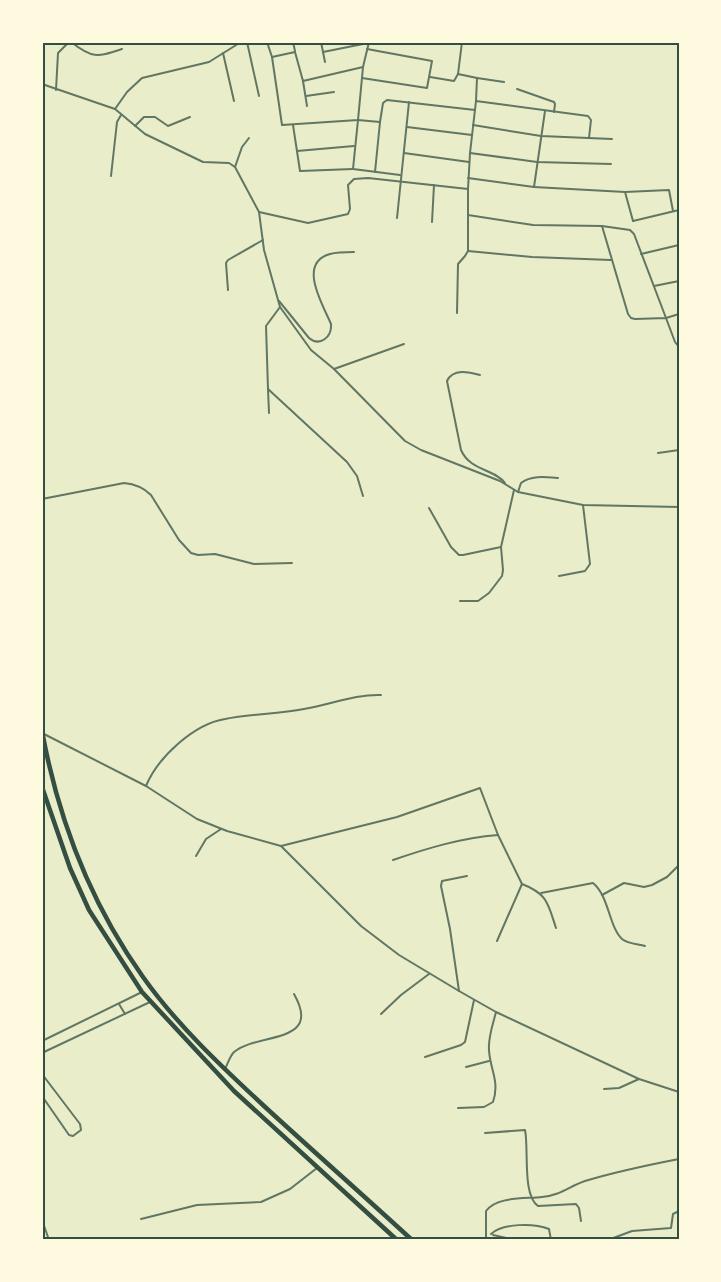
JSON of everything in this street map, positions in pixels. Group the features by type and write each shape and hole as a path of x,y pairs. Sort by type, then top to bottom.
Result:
{"highway":[{"path":"42,732 50,774 84,871 111,927 142,976 225,1069 412,1240"},
{"path":"42,787 70,868 89,910 142,993 234,1091 397,1240"},
{"path":"102,932 111,927"},
{"path":"234,1091 240,1083"}],"street":[{"path":"56,90 58,53 70,42 95,57 122,49"},
{"path":"115,109 127,92 142,78 209,62 241,42"},
{"path":"247,42 259,96"},
{"path":"267,42 272,57 282,125 358,120 380,122"},
{"path":"293,42 307,106"},
{"path":"321,42 325,62"},
{"path":"345,42 347,47"},
{"path":"430,76 454,81 458,75 462,42"},
{"path":"323,52 368,43 363,67 353,169"},
{"path":"362,78 427,88 430,76 432,61 367,50"},
{"path":"272,57 296,52"},
{"path":"223,53 234,101"},
{"path":"303,81 363,67"},
{"path":"458,75 504,82"},
{"path":"457,313 458,264 468,251 468,178 477,78"},
{"path":"42,84 115,109 145,134 203,162 229,163 235,167 259,212 262,240 280,307 303,341 412,446 505,484 518,492 583,505 679,507"},
{"path":"517,89 554,102 554,112"},
{"path":"306,96 334,92"},
{"path":"375,172 384,101 475,110"},
{"path":"397,218 409,102"},
{"path":"476,102 590,118 589,138"},
{"path":"534,188 545,111"},
{"path":"111,176 117,122 121,115"},
{"path":"135,126 144,117 155,117 168,126 190,117"},
{"path":"293,124 298,167 303,172 353,169 400,175"},
{"path":"473,125 542,136 612,140"},
{"path":"406,127 472,135"},
{"path":"235,167 242,147 249,138"},
{"path":"297,152 355,146"},
{"path":"403,153 469,162"},
{"path":"470,153 537,162 611,164"},
{"path":"468,178 534,188 625,192 669,190 673,211"},
{"path":"259,212 298,222 317,222 348,214 350,209 348,187 354,179 400,181 468,189"},
{"path":"432,222 434,185"},
{"path":"625,192 633,221 630,230"},
{"path":"633,221 679,210"},
{"path":"468,215 533,225 602,226 630,230 634,234 675,342 679,347"},
{"path":"602,226 631,318 666,318 679,314"},
{"path":"228,290 226,263 228,260 262,240"},
{"path":"641,254 679,245"},
{"path":"468,251 532,257 611,260"},
{"path":"277,299 313,342 325,339 332,330 332,324 315,286 316,266 321,259 330,254 354,252"},
{"path":"654,286 679,281"},
{"path":"269,413 266,326 280,307"},
{"path":"334,369 404,344"},
{"path":"480,375 455,372 448,377 461,450 463,455 476,467 500,478 505,484"},
{"path":"268,389 346,462 357,476 363,496"},
{"path":"658,453 679,450"},
{"path":"518,492 521,483 528,478 558,478"},
{"path":"42,499 131,483 145,489 151,495 179,540 191,553 215,554 254,564 292,563"},
{"path":"460,601 478,601 489,593 502,576 501,547 514,490"},
{"path":"559,576 585,571 590,564 583,505"},
{"path":"429,508 451,548 459,555 501,547"},
{"path":"146,786 152,772 166,755 190,736 223,719 285,713 381,695"},
{"path":"42,732 146,786 197,819 221,829 281,846 360,926 399,955 459,992 496,1012 639,1079 679,1092"},
{"path":"281,846 397,817 480,788 498,834 522,884 541,893 550,907 556,928"},
{"path":"196,856 206,839 221,829"},
{"path":"393,860 443,843 498,834"},
{"path":"602,895 624,883 652,885 667,877 679,865"},
{"path":"459,992 441,883 467,876"},
{"path":"541,893 590,883 596,885 619,936 630,943 645,946"},
{"path":"497,941 522,884"},
{"path":"381,1014 429,974"},
{"path":"42,1041 142,993"},
{"path":"225,1069 232,1054 240,1049 291,1033 298,1028 300,1003 294,994"},
{"path":"425,1057 465,1042 474,1000"},
{"path":"44,1052 150,1002"},
{"path":"119,1004 125,1014"},
{"path":"458,1108 484,1107 493,1102 496,1084 490,1061 489,1041 496,1012"},
{"path":"42,1047 44,1052 42,1061"},
{"path":"466,1066 490,1061"},
{"path":"42,1074 80,1124 81,1130 73,1136 69,1135 42,1096"},
{"path":"604,1089 619,1088 639,1079"},
{"path":"485,1133 524,1130 533,1202 538,1206 576,1204 581,1221"},
{"path":"486,1240 486,1211 490,1205 564,1192 587,1181 679,1159"},
{"path":"141,1219 197,1205 269,1200 290,1189 317,1168"},
{"path":"608,1240 632,1231 671,1228 673,1214 679,1212"},
{"path":"42,1220 50,1240"},
{"path":"491,1234 501,1228 536,1226 549,1229 550,1240"},
{"path":"487,1234 516,1240"}]}
